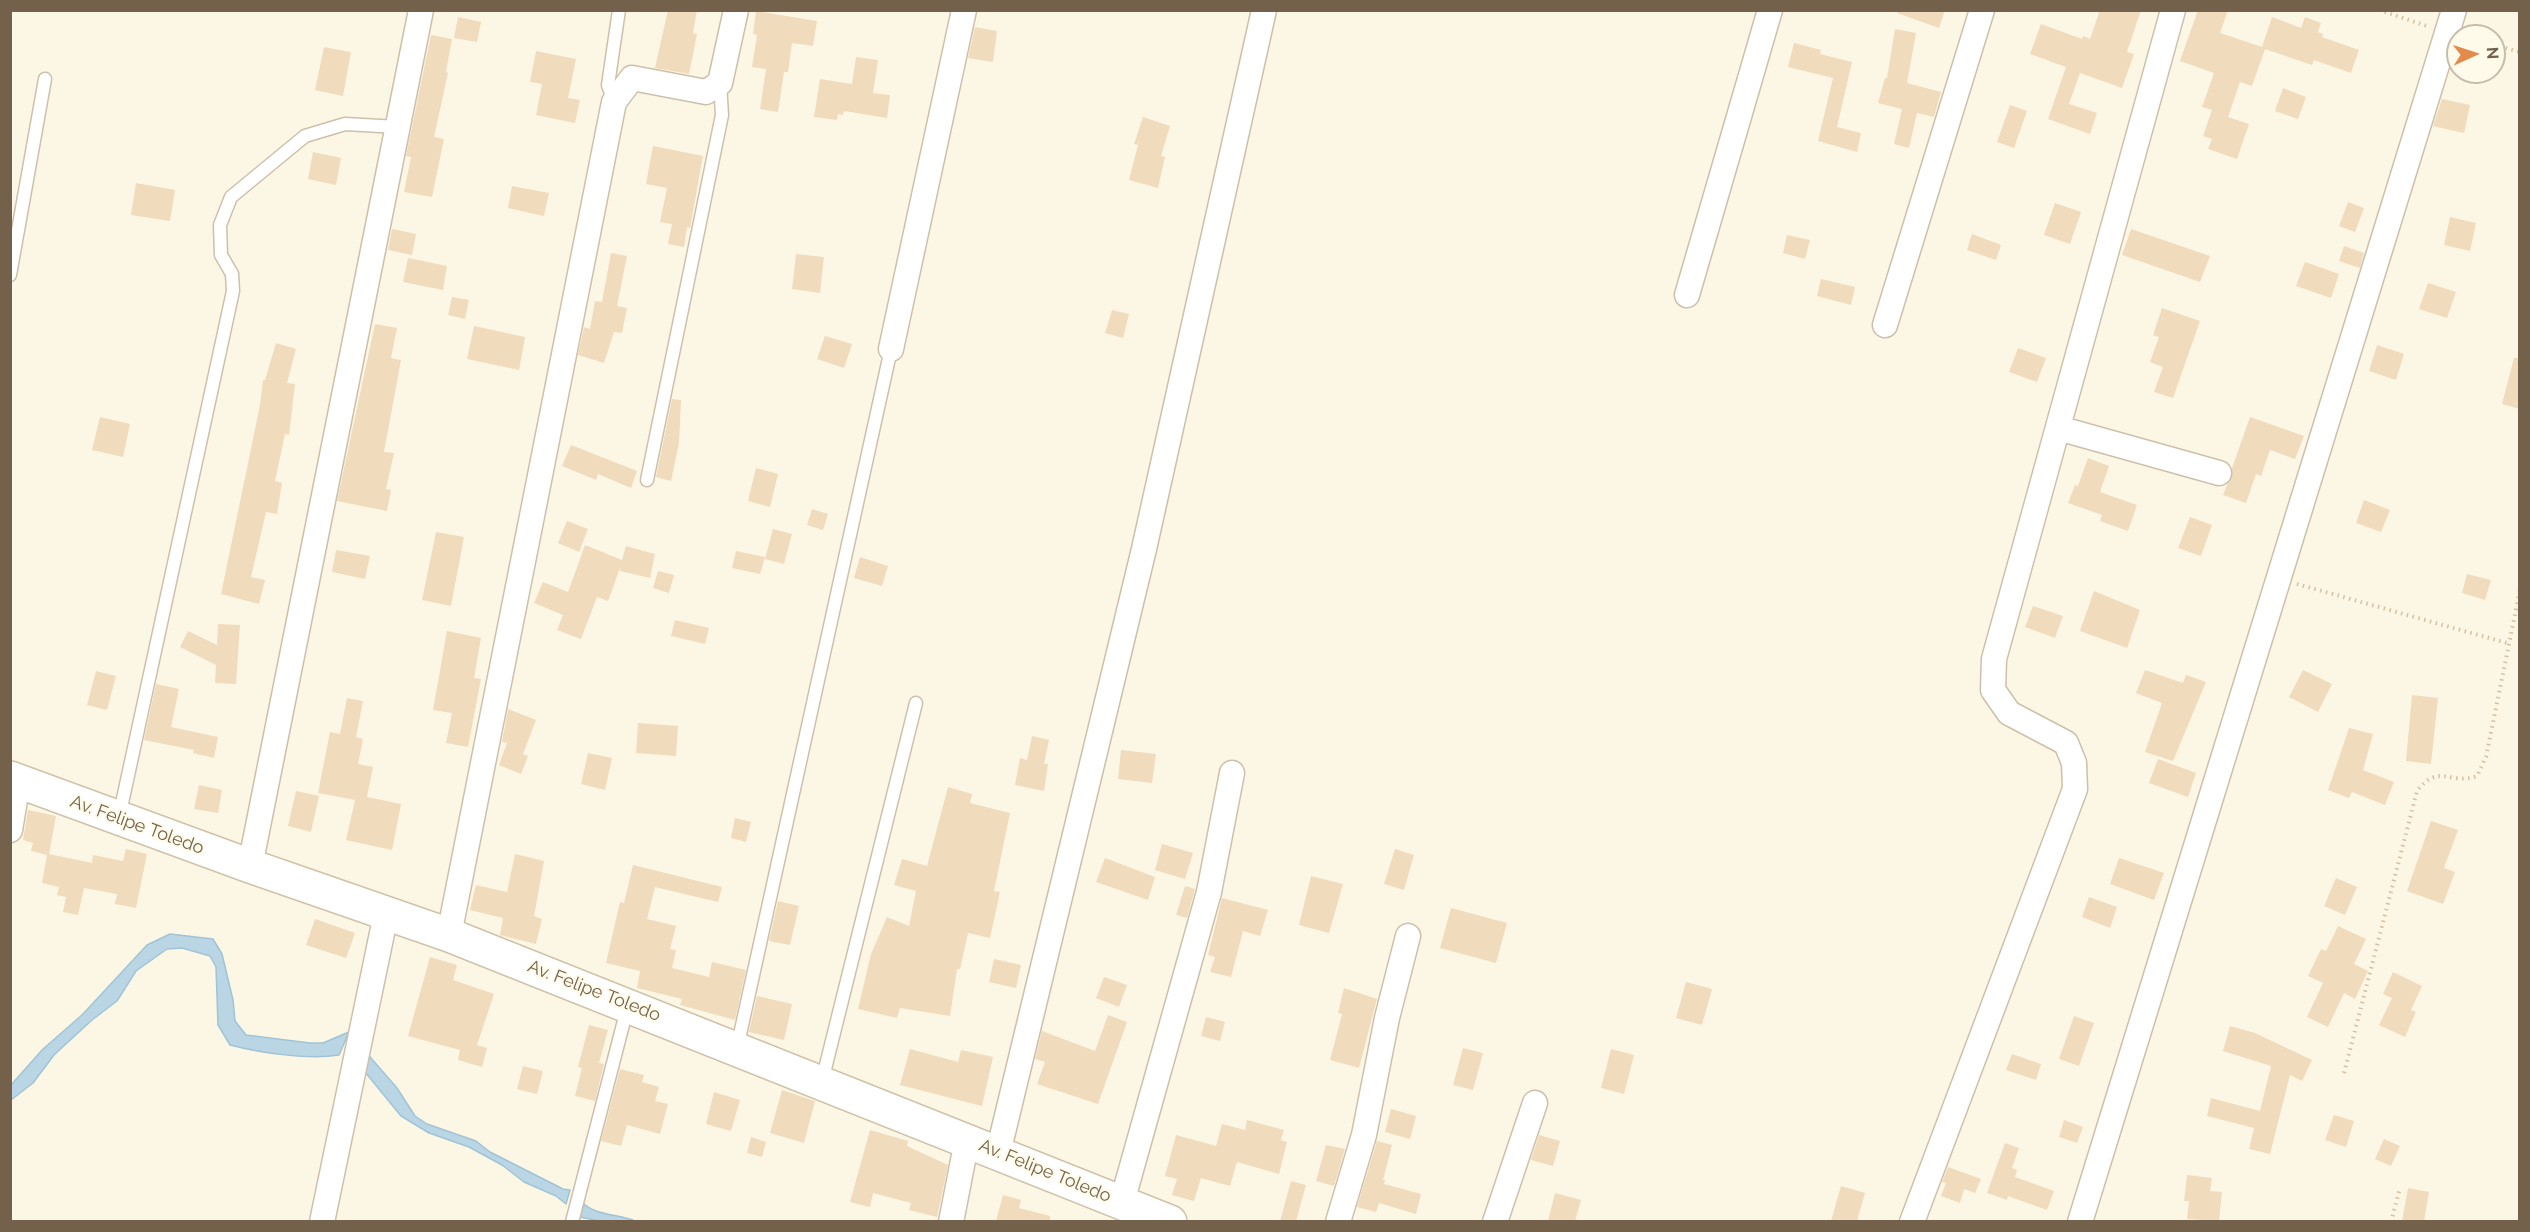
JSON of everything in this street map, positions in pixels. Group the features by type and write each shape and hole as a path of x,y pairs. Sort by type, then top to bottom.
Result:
{"main road":[{"name":"Av. Felipe Toledo","path":"14,780 449,935 1170,1221"}],"street":[{"path":"250,866 421,10"},
{"path":"449,935 614,102 632,78 706,92 720,83 735,10"},
{"path":"891,349 964,10"},
{"path":"998,1153 1144,549 1264,10"},
{"path":"1687,295 1770,10"},
{"path":"1885,325 1982,10"},
{"path":"1912,1221 2075,789 2074,763 2066,743 2009,713 1993,690 1994,659 2173,10"},
{"path":"2080,1221 2450,22"},
{"path":"2058,428 2219,473"},
{"path":"1122,1202 1209,892 1232,773"},
{"path":"10,830 14,780"},
{"path":"322,1221 386,914"},
{"path":"1338,1221 1364,1135 1388,1017 1408,936"},
{"path":"1495,1221 1535,1103"},
{"path":"951,1221 967,1140"}],"lane":[{"path":"614,102 608,85 619,10"},
{"path":"10,275 45,80"},
{"path":"647,480 722,115 720,83"},
{"path":"118,818 233,291 232,274 221,255 220,225 231,197 305,136 345,124 398,127"},
{"path":"737,1048 891,349"},
{"path":"822,1082 916,703"},
{"path":"572,1221 628,1005"}],"path":[{"path":"2379,10 2450,22"},
{"path":"2279,579 2508,643"},
{"path":"2344,1073 2417,791 2427,779 2439,775 2465,780 2477,776 2486,757 2520,590"},
{"path":"2391,1221 2400,1188"}],"water":[{"path":"170,934 213,939 222,954 233,1000 235,1021 246,1035 323,1043 349,1032 339,1055 313,1057 284,1055 230,1045 218,1025 216,967 210,956 182,948 167,949 136,971 117,1001 92,1020 54,1055 33,1083 11,1100 11,1085 43,1049 82,1015 147,945"},
{"path":"364,1050 397,1088 415,1116 427,1124 476,1141 490,1152 563,1189 570,1190 566,1204 556,1196 524,1182 502,1165 469,1147 429,1133 401,1116 365,1072"},
{"path":"584,1204 595,1211 635,1221 599,1221 580,1217"}],"building":[{"path":"668,10 697,10 693,33 697,34 689,74 655,68"},
{"path":"1897,10 1945,10 1939,28 1897,13"},
{"path":"2100,10 2141,10 2127,52 2134,54 2122,88 2080,73 2069,104 2097,113 2090,134 2048,119 2066,67 2030,54 2041,24 2082,39 2083,36 2090,39"},
{"path":"2198,10 2228,10 2220,33 2262,47 2272,17 2301,28 2305,17 2321,23 2318,32 2323,34 2322,37 2359,50 2351,73 2314,60 2312,65 2265,49 2252,86 2240,82 2228,117 2249,124 2237,159 2208,149 2212,139 2203,136 2212,110 2202,107 2214,73 2180,61"},
{"path":"756,11 817,21 813,46 792,43 788,72 784,72 778,112 760,109 766,69 752,67 757,35 753,34"},
{"path":"458,17 481,22 477,42 454,38"},
{"path":"975,27 997,31 993,62 968,58"},
{"path":"1895,29 1916,33 1907,83 1941,92 1934,117 1917,113 1909,148 1894,144 1902,109 1878,103 1885,78 1887,78"},
{"path":"431,35 452,39 446,72 448,73 434,137 444,139 432,197 404,192 411,157 406,156"},
{"path":"1794,43 1821,50 1820,54 1852,62 1837,127 1861,133 1857,152 1818,141 1833,78 1788,67"},
{"path":"324,47 351,52 343,96 315,90"},
{"path":"536,51 576,59 568,98 580,100 575,123 536,115 542,84 530,82"},
{"path":"856,57 878,60 873,93 890,95 887,118 844,111 843,115 838,114 837,120 814,117 820,79 852,84"},
{"path":"2283,88 2306,97 2298,119 2275,111"},
{"path":"2442,99 2470,105 2464,133 2433,126"},
{"path":"2010,105 2027,111 2014,148 1997,142"},
{"path":"1143,117 1170,126 1161,156 1165,157 1158,188 1129,180 1138,145 1134,144"},
{"path":"653,146 703,156 690,228 687,227 684,247 668,244 672,224 660,222 667,188 646,184"},
{"path":"313,152 341,158 336,185 308,179"},
{"path":"136,183 175,190 170,221 131,215"},
{"path":"512,186 549,193 544,216 508,208"},
{"path":"2348,202 2364,208 2355,232 2339,226"},
{"path":"2055,203 2081,212 2070,244 2044,235"},
{"path":"2450,217 2476,223 2470,251 2444,245"},
{"path":"392,229 416,234 412,255 388,250"},
{"path":"2131,229 2210,256 2200,282 2122,255"},
{"path":"1972,234 2001,245 1996,260 1967,250"},
{"path":"1787,235 1810,240 1805,259 1783,253"},
{"path":"2344,246 2364,253 2360,268 2339,261"},
{"path":"611,253 627,256 617,306 627,308 622,333 614,332 604,363 578,355 584,327 590,329 595,301 602,302"},
{"path":"796,254 824,257 820,293 792,289"},
{"path":"408,258 447,266 443,290 403,282"},
{"path":"2305,262 2339,274 2331,298 2296,286"},
{"path":"1821,279 1855,287 1851,305 1817,296"},
{"path":"2428,283 2456,292 2447,318 2419,309"},
{"path":"452,297 469,300 465,319 448,315"},
{"path":"2162,308 2200,321 2173,398 2154,392 2163,367 2150,362 2159,337 2153,335"},
{"path":"1112,310 1129,314 1123,338 1105,333"},
{"path":"375,324 397,328 391,358 401,360 384,452 394,453 386,489 391,490 387,511 337,501"},
{"path":"474,326 525,337 519,370 467,359"},
{"path":"825,336 852,344 844,368 817,359"},
{"path":"276,343 296,349 287,383 295,384 289,435 285,434 275,481 282,483 277,514 266,512 251,577 265,580 259,604 221,594 260,405 263,380 265,380"},
{"path":"2377,345 2404,354 2396,380 2369,371"},
{"path":"2018,348 2046,358 2037,382 2009,372"},
{"path":"2514,358 2520,358 2520,409 2502,404"},
{"path":"672,399 681,400 679,443 671,481 656,477"},
{"path":"100,417 130,424 123,457 92,450"},
{"path":"2250,417 2304,436 2295,459 2270,450 2261,476 2256,474 2246,503 2223,495 2232,477 2232,468"},
{"path":"571,445 637,471 631,488 598,474 596,480 562,466"},
{"path":"2088,458 2109,466 2100,492 2137,505 2128,531 2100,521 2102,515 2068,503 2075,485 2078,486"},
{"path":"756,468 778,474 770,507 748,501"},
{"path":"2364,500 2390,510 2381,532 2356,523"},
{"path":"812,509 828,514 823,530 807,525"},
{"path":"2190,517 2212,525 2201,556 2178,548"},
{"path":"567,521 588,529 579,552 558,543"},
{"path":"773,529 792,534 784,564 765,559"},
{"path":"436,532 464,537 451,606 422,600"},
{"path":"585,545 622,560 626,546 655,554 650,578 620,571 620,568 608,601 597,597 581,639 557,630 563,615 534,603 543,582 568,592"},
{"path":"336,550 370,556 365,579 332,572"},
{"path":"736,551 765,557 760,574 732,568"},
{"path":"860,557 888,566 882,586 854,578"},
{"path":"658,571 674,575 669,593 653,588"},
{"path":"2467,574 2491,580 2485,600 2462,593"},
{"path":"2094,591 2140,610 2127,648 2080,631"},
{"path":"2033,606 2063,616 2055,638 2025,627"},
{"path":"675,620 709,628 705,644 671,636"},
{"path":"218,624 240,625 236,684 215,683 216,665 180,647 188,631 217,645"},
{"path":"447,631 481,638 474,678 481,679 468,747 446,743 452,713 433,710"},
{"path":"2145,670 2183,683 2186,675 2206,682 2173,761 2145,752 2162,703 2136,693"},
{"path":"2303,670 2332,684 2318,712 2289,697"},
{"path":"96,671 116,676 107,710 87,705"},
{"path":"156,684 179,689 171,727 218,737 214,758 193,753 194,750 144,740"},
{"path":"2412,695 2438,698 2431,764 2406,761"},
{"path":"347,698 363,701 356,737 363,739 358,764 373,767 367,797 401,804 392,850 346,840 355,800 318,793 330,732 340,734"},
{"path":"508,709 536,720 523,754 528,756 521,774 499,765 507,743 502,742"},
{"path":"638,723 678,726 676,756 636,753"},
{"path":"2349,728 2373,734 2363,770 2394,782 2385,805 2352,792 2349,798 2328,790"},
{"path":"1032,736 1049,740 1044,764 1048,764 1044,791 1015,785 1020,758 1027,760"},
{"path":"1121,750 1156,754 1152,783 1118,779"},
{"path":"588,753 612,758 605,790 581,784"},
{"path":"2158,759 2196,773 2188,797 2149,783"},
{"path":"199,785 222,790 218,813 194,809"},
{"path":"948,787 972,794 970,803 1010,813 994,891 1000,892 990,938 968,933 960,969 957,969 950,1016 900,1008 897,1018 858,1009 871,954 887,917 909,926 916,891 894,885 902,859 927,866"},
{"path":"296,791 319,796 311,832 288,826"},
{"path":"28,810 56,816 49,854 92,863 93,855 123,861 126,849 147,854 136,908 115,904 117,894 84,888 78,915 63,912 66,897 57,895 59,887 42,883 47,855 31,851 33,843 23,840"},
{"path":"735,818 751,822 746,842 731,838"},
{"path":"2431,821 2458,830 2444,868 2455,872 2443,904 2407,891"},
{"path":"1162,844 1193,853 1185,879 1155,870"},
{"path":"1395,849 1414,855 1404,890 1384,884"},
{"path":"515,854 544,861 534,916 542,919 536,944 500,935 503,918 470,910 476,885 507,892"},
{"path":"1105,858 1155,877 1148,900 1096,882"},
{"path":"2119,858 2164,873 2154,900 2110,884"},
{"path":"633,865 722,887 718,902 655,887 647,919 676,926 670,949 676,950 672,968 709,977 712,962 746,970 735,1020 680,1005 682,999 637,988 640,971 606,963 620,902 624,903"},
{"path":"1311,876 1343,884 1329,933 1299,925"},
{"path":"2336,878 2357,887 2345,915 2324,906"},
{"path":"1185,886 1195,889 1187,918 1176,915"},
{"path":"2089,897 2117,907 2110,928 2082,917"},
{"path":"1222,898 1268,910 1260,936 1243,931 1231,977 1210,972 1215,957 1208,955"},
{"path":"778,901 799,906 790,945 769,941"},
{"path":"1451,908 1507,923 1496,963 1440,948"},
{"path":"315,919 355,933 346,958 306,945"},
{"path":"2338,926 2366,939 2354,964 2368,971 2355,999 2344,993 2328,1027 2307,1017 2323,983 2308,976 2321,949 2326,951"},
{"path":"430,957 457,965 453,980 494,994 477,1045 487,1048 482,1067 458,1060 460,1050 408,1036"},
{"path":"994,959 1021,965 1016,988 989,982"},
{"path":"2393,972 2422,986 2411,1010 2416,1012 2405,1037 2379,1025 2392,998 2383,994"},
{"path":"1104,977 1127,985 1119,1007 1096,998"},
{"path":"1686,982 1712,989 1702,1025 1676,1018"},
{"path":"1344,988 1377,999 1359,1068 1330,1060 1342,1014 1338,1013"},
{"path":"757,996 792,1004 784,1040 749,1032"},
{"path":"1108,1015 1127,1022 1098,1104 1037,1084 1045,1062 1035,1059 1042,1031 1095,1051"},
{"path":"2074,1016 2094,1023 2079,1066 2059,1059"},
{"path":"1206,1017 1225,1022 1220,1041 1201,1036"},
{"path":"589,1025 608,1030 599,1063 604,1064 595,1101 575,1096 582,1068 578,1067"},
{"path":"2230,1026 2255,1033 2312,1060 2302,1081 2290,1075 2270,1154 2249,1149 2254,1128 2207,1116 2211,1098 2260,1111 2271,1066 2223,1051"},
{"path":"1463,1048 1483,1053 1473,1090 1453,1085"},
{"path":"910,1049 958,1062 961,1050 993,1057 982,1106 900,1085"},
{"path":"1611,1049 1634,1055 1624,1094 1601,1088"},
{"path":"2012,1054 2041,1064 2036,1080 2006,1070"},
{"path":"523,1066 543,1071 537,1094 517,1089"},
{"path":"620,1069 644,1075 642,1082 659,1087 655,1101 668,1104 660,1134 627,1125 621,1146 601,1141"},
{"path":"782,1090 815,1101 804,1143 770,1133"},
{"path":"714,1092 740,1100 731,1131 706,1124"},
{"path":"1391,1109 1416,1116 1410,1139 1385,1132"},
{"path":"2334,1115 2354,1121 2346,1147 2325,1140"},
{"path":"1247,1120 1284,1130 1281,1140 1287,1142 1279,1174 1237,1162 1230,1186 1201,1178 1194,1201 1172,1195 1177,1179 1165,1176 1176,1135 1216,1146 1222,1124 1245,1130"},
{"path":"2064,1120 2083,1127 2077,1143 2059,1137"},
{"path":"870,1130 908,1141 907,1146 948,1165 937,1217 909,1210 911,1203 873,1193 870,1207 850,1202"},
{"path":"1539,1135 1560,1141 1553,1166 1531,1160"},
{"path":"751,1137 766,1142 762,1157 747,1153"},
{"path":"2384,1139 2400,1146 2391,1166 2375,1159"},
{"path":"1377,1141 1392,1145 1384,1184 1421,1194 1416,1214 1379,1203 1376,1212 1357,1207"},
{"path":"2005,1143 2019,1148 2012,1168 2017,1170 2015,1177 2054,1191 2047,1210 2008,1196 2007,1200 1987,1193"},
{"path":"1326,1145 1345,1149 1334,1186 1316,1181"},
{"path":"1948,1167 1981,1179 1975,1193 1964,1189 1960,1203 1941,1196 1946,1183 1942,1182"},
{"path":"2187,1175 2212,1178 2210,1191 2222,1192 2219,1221 2187,1219 2189,1201 2184,1201"},
{"path":"1291,1181 1306,1185 1296,1221 1280,1221"},
{"path":"1841,1186 1865,1193 1857,1221 1831,1221"},
{"path":"2408,1188 2429,1192 2424,1221 2402,1221"},
{"path":"1555,1193 1581,1200 1575,1221 1548,1221"},
{"path":"1003,1195 1021,1200 1019,1208 1050,1216 1050,1221 996,1221"}]}
